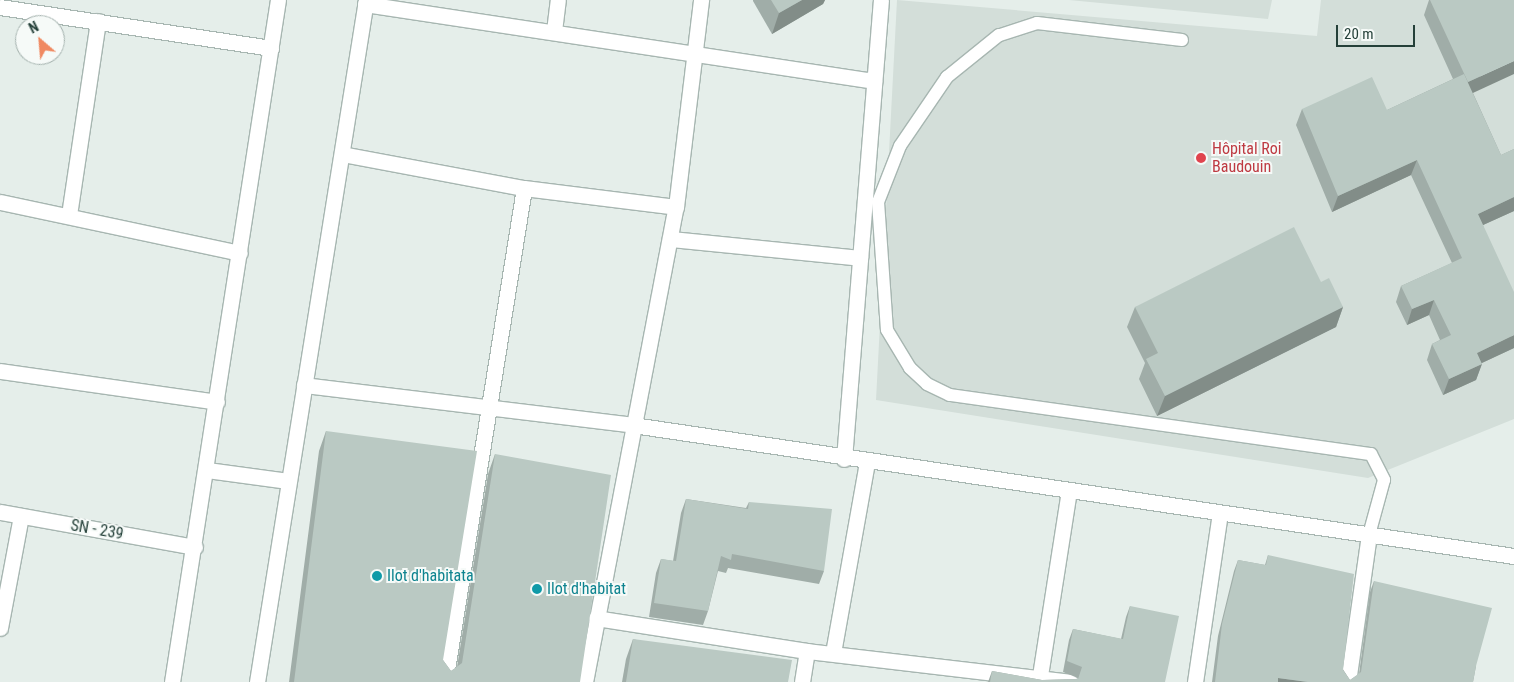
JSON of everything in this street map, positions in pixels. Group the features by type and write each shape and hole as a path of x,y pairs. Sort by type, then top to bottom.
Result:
{"street":[{"path":"172,682 207,470 278,0"},
{"path":"554,31 558,0"},
{"path":"585,682 633,425 671,239 692,53 701,0"},
{"path":"844,459 881,0"},
{"path":"257,682 366,2 874,81"},
{"path":"0,7 271,48"},
{"path":"70,215 98,21"},
{"path":"342,154 524,188 676,208"},
{"path":"445,682 487,408 524,188"},
{"path":"0,202 70,215 240,253"},
{"path":"671,239 860,258"},
{"path":"0,371 217,402"},
{"path":"304,385 633,425 844,459 1514,556"},
{"path":"833,653 867,462"},
{"path":"207,470 288,481"},
{"path":"1039,679 1069,492"},
{"name":"SN - 239","path":"0,512 195,547"},
{"path":"1195,682 1220,513"},
{"path":"0,628 21,516"},
{"path":"1348,682 1369,535"},
{"path":"596,618 807,651 1070,682"},
{"path":"802,682 807,651"}],"lane":[{"path":"1182,40 1038,23 999,35 946,77 900,146 878,202 888,330 910,368 927,384 950,395 1371,454 1384,480 1369,535"}],"shaded area":[{"name":"Hôpital Roi Baudouin","path":"897,0 1317,36 1321,0 1514,0 1514,419 1368,478 876,400"},
{"path":"1069,0 1272,0 1268,19"}],"building":[{"path":"771,0 802,0 779,13"},
{"path":"1430,0 1514,0 1514,61 1468,82"},
{"path":"1464,74 1501,155 1514,149 1514,197 1478,214 1514,292 1514,335 1477,353 1482,364 1449,379 1432,344 1451,335 1434,300 1412,309 1401,286 1462,258 1417,160 1338,196 1302,109 1372,77 1387,110"},
{"path":"1294,227 1321,282 1329,278 1343,307 1165,396 1146,359 1158,353 1135,307"},
{"path":"326,431 477,451 443,660 451,671 462,663 495,454 611,475 580,682 294,682"},
{"path":"686,499 748,509 749,502 832,509 824,571 732,554 731,560 721,556 708,611 654,603 661,559 676,561"},
{"path":"1268,555 1354,574 1343,670 1350,680 1361,672 1374,581 1492,608 1473,682 1308,682 1278,678 1278,682 1215,682 1222,624 1238,560 1266,565"},
{"path":"1130,606 1179,616 1165,682 990,682 992,671 1042,680 1078,679 1082,667 1067,661 1073,629 1123,639"},
{"path":"633,639 792,660 788,682 626,682"}],"place":[{"name":"Hôpital Roi Baudouin","path":"1201,158"},
{"name":"Ilot d'habitata","path":"377,576"},
{"name":"Ilot d'habitat","path":"537,589"}]}
